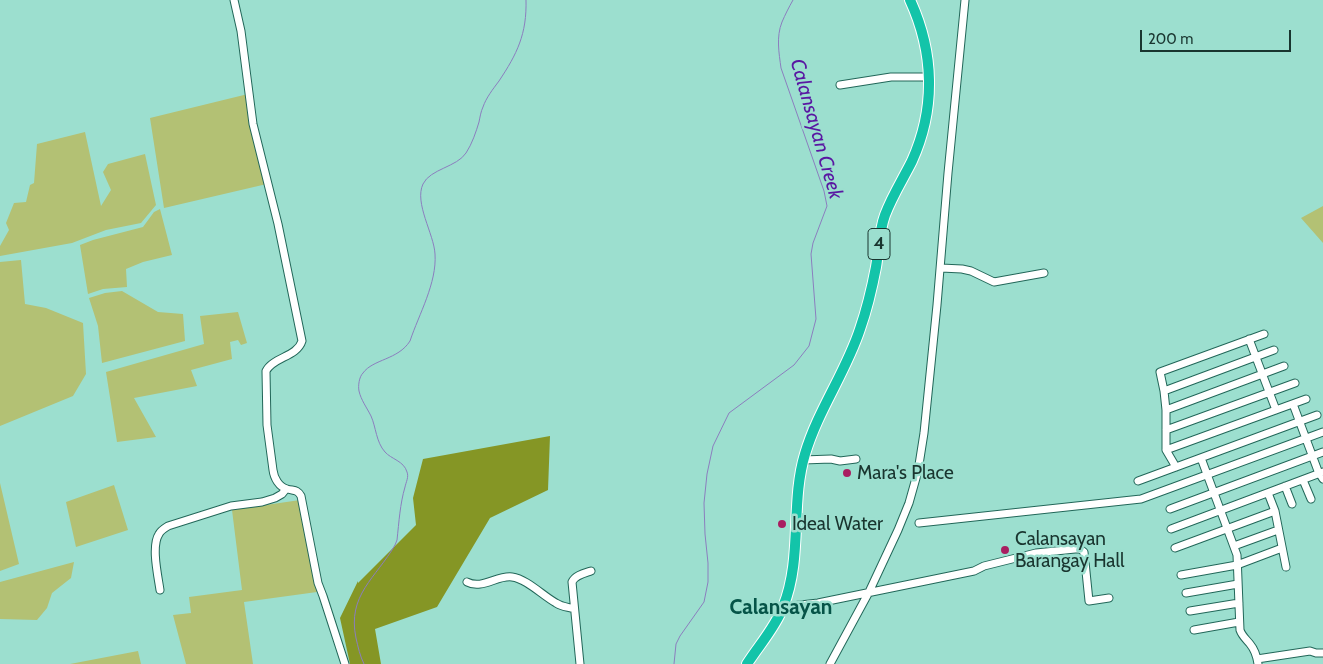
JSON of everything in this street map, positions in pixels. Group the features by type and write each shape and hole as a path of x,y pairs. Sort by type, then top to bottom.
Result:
{"highway":[{"name":"4","path":"747,664 771,629 783,607 792,569 803,460 816,424 859,332 872,285 884,218 912,161 923,130 929,77 924,40 910,0"}],"street":[{"path":"234,0 241,31 253,124 278,224 302,341 301,346 297,350 267,367 265,376 267,425 274,476 280,485 286,489 295,490 300,493 318,583 345,664"},
{"path":"830,664 869,592 898,530 918,471 924,433 941,268 948,173 965,0"},
{"path":"840,85 891,77 929,77"},
{"path":"941,268 971,270 994,282 1044,272"},
{"path":"1176,467 1166,450 1166,410 1160,372 1264,334"},
{"path":"1249,339 1276,410"},
{"path":"1164,391 1274,350"},
{"path":"1166,410 1284,366"},
{"path":"1166,430 1295,383"},
{"path":"1166,450 1306,398"},
{"path":"1171,528 1285,486 1322,475 1318,471 1292,404"},
{"path":"1138,481 1317,415"},
{"path":"919,523 1141,499 1323,432"},
{"path":"1170,509 1323,452"},
{"path":"1201,458 1237,555 1240,633 1253,647 1257,662 1310,651 1323,653"},
{"path":"803,460 831,459 840,461 856,459"},
{"path":"1303,480 1310,500"},
{"path":"1285,486 1292,504"},
{"path":"160,590 155,553 159,532 168,526 231,506 262,502 275,498 286,489"},
{"path":"1268,493 1274,511 1286,567"},
{"path":"1175,548 1274,511"},
{"path":"1234,546 1278,530"},
{"path":"1181,575 1237,565 1282,548"},
{"path":"783,607 818,603 974,571 984,566 1036,553 1075,549 1080,549 1084,552 1089,601 1109,598"},
{"path":"580,664 572,588 573,578 591,571"},
{"path":"467,582 476,585 507,576 515,577 555,603 574,609"},
{"path":"1186,593 1238,584"},
{"path":"1190,611 1239,603"},
{"path":"1194,630 1239,622"}],"green space":[{"path":"248,94 271,183 164,208 150,118"},
{"path":"85,132 101,206 111,190 103,172 108,164 145,154 156,205 141,223 106,230 72,243 0,256 0,246 9,230 6,223 14,203 26,202 30,185 34,183 37,144"},
{"path":"1323,206 1323,243 1301,218"},
{"path":"160,209 172,255 143,262 126,269 127,287 103,289 88,294 80,245 143,227 154,212"},
{"path":"21,260 25,304 46,308 83,323 86,374 73,396 0,426 0,262"},
{"path":"122,291 158,312 183,314 185,341 102,363 98,326 89,298 105,293"},
{"path":"238,312 247,343 241,345 238,340 230,342 232,359 191,370 197,386 134,398 156,437 117,442 106,372 204,344 200,316"},
{"path":"550,436 548,490 490,518 437,607 375,629 381,664 350,664 340,618 358,581 358,583 416,525 413,498 423,459"},
{"path":"0,483 19,564 0,571"},
{"path":"114,485 128,530 76,547 66,502"},
{"path":"300,500 317,592 244,602 253,664 186,664 173,615 191,613 189,597 242,590 232,510"},
{"path":"74,562 71,578 52,593 47,608 37,620 0,619 0,582"},
{"path":"138,651 141,664 70,664"}],"waterway":[{"path":"364,664 356,638 354,623 356,610 359,598 388,557 397,540 403,493 408,476 403,465 388,454 380,444 371,416 360,394 360,379 367,368 399,352 410,341 427,298 435,265 434,246 421,200 423,184 431,175 456,162 466,153 475,134 486,100 511,62 520,43 525,23 526,0"},
{"name":"Calansayan Creek","path":"674,664 676,644 704,602 708,582 704,503 707,474 713,446 729,413 794,365 809,346 816,319 811,254 813,243 827,206 824,191 781,68 779,33 782,22 793,0"}],"place":[{"name":"Mara's Place","path":"847,473"},
{"name":"Ideal Water","path":"782,524"},
{"name":"Calansayan Barangay Hall","path":"1005,550"}],"district":[{"name":"Calansayan","path":"781,608"}]}
